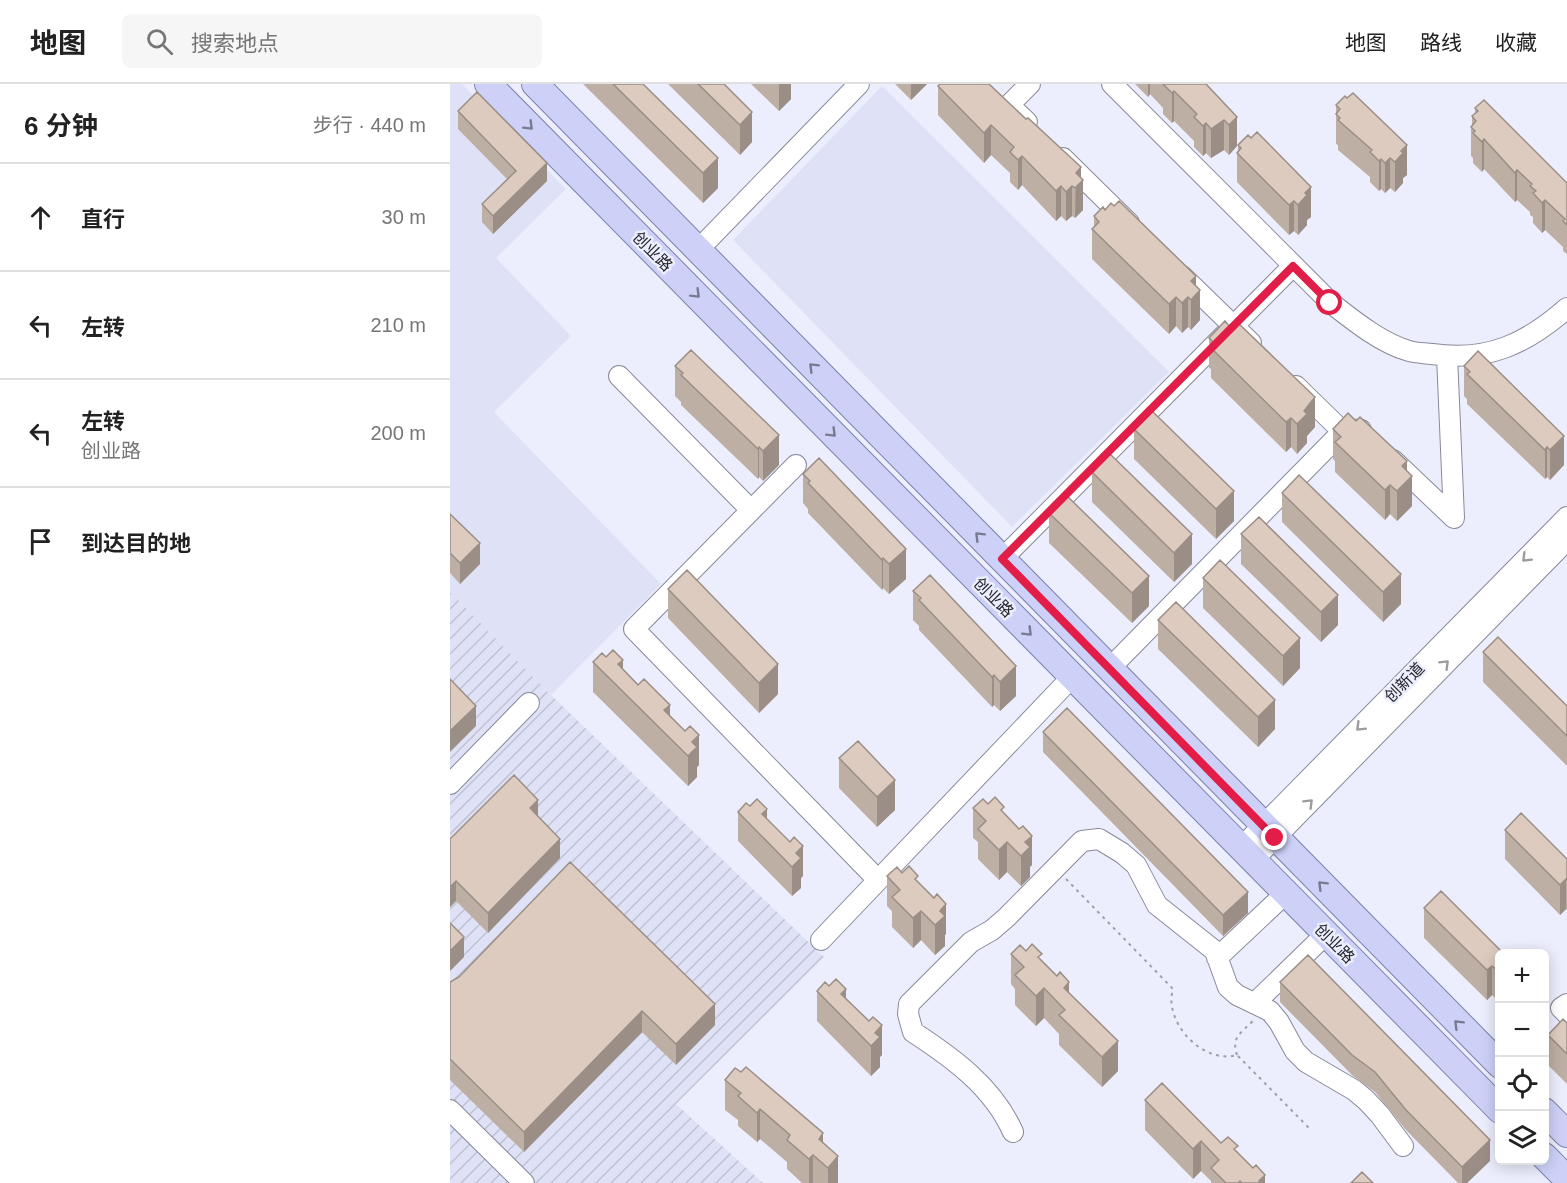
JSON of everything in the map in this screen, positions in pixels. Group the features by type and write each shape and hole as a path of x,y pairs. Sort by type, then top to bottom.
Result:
{"main road":[{"name":"创业路","path":"488,84 1495,1105"},
{"name":"创业路","path":"539,85 698,250 1495,1060"},
{"path":"1549,1115 1567,1134"},
{"path":"1549,1160 1567,1179"}],"street":[{"path":"698,250 859,84"},
{"path":"1030,84 1009,105 1142,236"},
{"path":"1112,84 1330,303 1381,338 1409,351 1447,356 1492,353 1515,345 1541,330 1567,308"},
{"path":"1167,261 1266,358"},
{"path":"1002,559 1293,266"},
{"path":"1283,374 1341,429 1360,430 1454,518 1447,356"},
{"path":"618,376 751,510"},
{"path":"1109,669 1344,429"},
{"path":"796,465 634,628 878,880"},
{"name":"创新道","path":"1269,832 1567,517"},
{"name":"创新道","path":"1247,854 1567,540"},
{"path":"821,940 1072,677"},
{"path":"450,784 529,703"},
{"path":"1013,1132 1005,1115 972,1076 950,1057 913,1032 908,1014 909,1004 971,942 992,930 1007,917 1082,841 1099,839 1136,865 1157,905 1215,951 1228,987 1237,995 1261,1006 1279,1022 1295,1051 1306,1062 1354,1090 1366,1100 1380,1114 1403,1146"},
{"path":"1217,958 1286,893"},
{"path":"1261,1006 1326,934"},
{"path":"1567,1004 1561,1008 1567,1014"},
{"path":"450,1110 524,1183"}],"path":[{"path":"1055,869 1173,989 1170,999 1173,1013 1179,1026 1192,1040 1203,1050 1216,1057 1237,1055"},
{"path":"1261,1006 1237,1036 1234,1045 1237,1055 1311,1130"}],"shaded area":[{"path":"450,84 462,84 566,189 496,258 571,336 494,412 661,584 551,695 450,592"},
{"path":"882,86 1169,372 1012,527 733,240"},
{"path":"450,592 551,695 824,957 676,1104 763,1183 450,1183"}],"building":[{"path":"613,84 643,84 718,158 703,173"},
{"path":"698,84 724,84 752,112 740,125"},
{"path":"940,84 989,84 1081,167 1076,173 1083,180 1075,188 1072,186 1066,192 1061,186 1056,191 1022,156 1018,160 1010,152 1014,147 991,125 984,133 938,86"},
{"path":"1163,84 1206,84 1237,117 1229,125 1224,120 1211,129 1206,123 1203,126 1194,117 1197,114 1174,91 1172,93"},
{"path":"477,92 547,163 493,216 482,204 516,171 458,111"},
{"path":"1353,93 1407,145 1395,162 1390,158 1385,163 1381,159 1379,161 1370,152 1372,150 1338,120 1340,118 1336,114 1340,109 1336,105 1345,96 1347,98"},
{"path":"1484,100 1567,183 1567,225 1563,221 1565,219 1545,200 1542,203 1533,193 1536,191 1530,186 1532,184 1517,170 1515,173 1484,139 1482,142 1473,133 1475,131 1471,127 1476,121 1472,116 1478,111 1475,108"},
{"path":"1257,132 1311,187 1298,205 1294,201 1289,205 1237,153 1241,148 1238,145 1248,135 1251,138"},
{"path":"1119,201 1196,276 1191,281 1200,290 1191,300 1188,297 1182,303 1176,297 1169,304 1092,229 1099,222 1094,216 1103,207 1105,210 1111,203 1114,206"},
{"path":"1225,321 1230,327 1236,321 1315,397 1304,411 1307,414 1297,424 1291,418 1286,422 1211,348 1215,344 1209,338"},
{"path":"691,350 779,435 763,451 759,447 758,449 681,375 683,373 675,366"},
{"path":"1478,351 1564,436 1550,450 1547,447 1545,450 1467,374 1470,372 1464,366"},
{"path":"1152,411 1234,491 1216,509 1134,429"},
{"path":"1348,413 1356,421 1360,417 1407,461 1402,466 1412,476 1397,491 1390,485 1385,490 1335,442 1341,437 1333,429"},
{"path":"1110,454 1192,534 1174,553 1092,472"},
{"path":"819,458 906,549 889,564 883,558 882,560 808,483 810,481 803,474"},
{"path":"1299,475 1401,574 1383,592 1282,493"},
{"path":"1066,495 1149,576 1132,593 1049,513"},
{"path":"450,514 480,543 460,563 450,553"},
{"path":"1259,517 1338,595 1321,612 1241,534"},
{"path":"1220,560 1300,638 1283,656 1203,578"},
{"path":"687,570 778,664 759,683 668,589"},
{"path":"930,575 1016,666 1000,682 994,675 992,677 913,591"},
{"path":"1176,602 1275,700 1258,717 1158,620"},
{"path":"1498,637 1567,706 1567,736 1483,652"},
{"path":"613,650 623,660 618,664 638,685 644,679 670,705 664,710 685,731 690,726 699,735 692,742 697,747 688,756 593,662 602,653 606,657"},
{"path":"450,679 476,706 450,731"},
{"path":"1067,708 1248,892 1223,915 1043,732"},
{"path":"858,741 895,780 877,797 839,758"},
{"path":"514,775 538,800 530,808 560,839 488,913 456,881 450,887 450,839"},
{"path":"995,797 1004,807 1001,810 1019,829 1023,826 1032,836 1025,842 1030,847 1021,856 1007,842 999,850 978,829 986,821 973,808 983,799 988,804"},
{"path":"757,799 767,809 762,814 790,842 794,837 803,846 796,853 801,858 792,867 738,812 746,803 750,806"},
{"path":"1521,813 1567,859 1567,880 1560,885 1505,830"},
{"path":"570,862 715,1004 676,1044 642,1011 524,1132 450,1059 450,982 459,977"},
{"path":"909,866 918,876 915,879 934,898 937,894 946,904 940,911 945,916 935,925 921,911 913,918 892,897 900,890 887,876 897,867 902,873"},
{"path":"1441,891 1499,949 1495,949 1495,969 1492,966 1487,970 1424,908"},
{"path":"450,923 464,937 450,951"},
{"path":"1032,944 1042,954 1038,957 1057,976 1060,972 1069,982 1064,988 1118,1041 1102,1057 1059,1015 1065,1010 1044,988 1036,996 1015,975 1024,967 1011,954 1020,945 1026,951"},
{"path":"1308,955 1490,1140 1462,1167 1406,1110 1375,1072 1352,1055 1280,982"},
{"path":"836,979 846,989 841,994 869,1021 873,1017 882,1025 875,1033 880,1037 871,1046 817,991 825,982 829,986"},
{"path":"1563,1019 1567,1023 1567,1054 1549,1036"},
{"path":"746,1067 823,1133 819,1139 838,1156 828,1168 813,1155 809,1159 787,1140 790,1135 760,1109 757,1113 738,1096 741,1093 725,1080 735,1068 741,1072"},
{"path":"1162,1083 1221,1143 1228,1137 1238,1146 1234,1149 1253,1168 1256,1165 1265,1175 1259,1181 1260,1183 1240,1181 1226,1183 1211,1168 1219,1160 1201,1141 1193,1149 1145,1100"},
{"path":"1362,1172 1373,1183 1351,1183"}],"route":[{"path":"1275,838 1002,559 1293,266 1330,303"}]}
